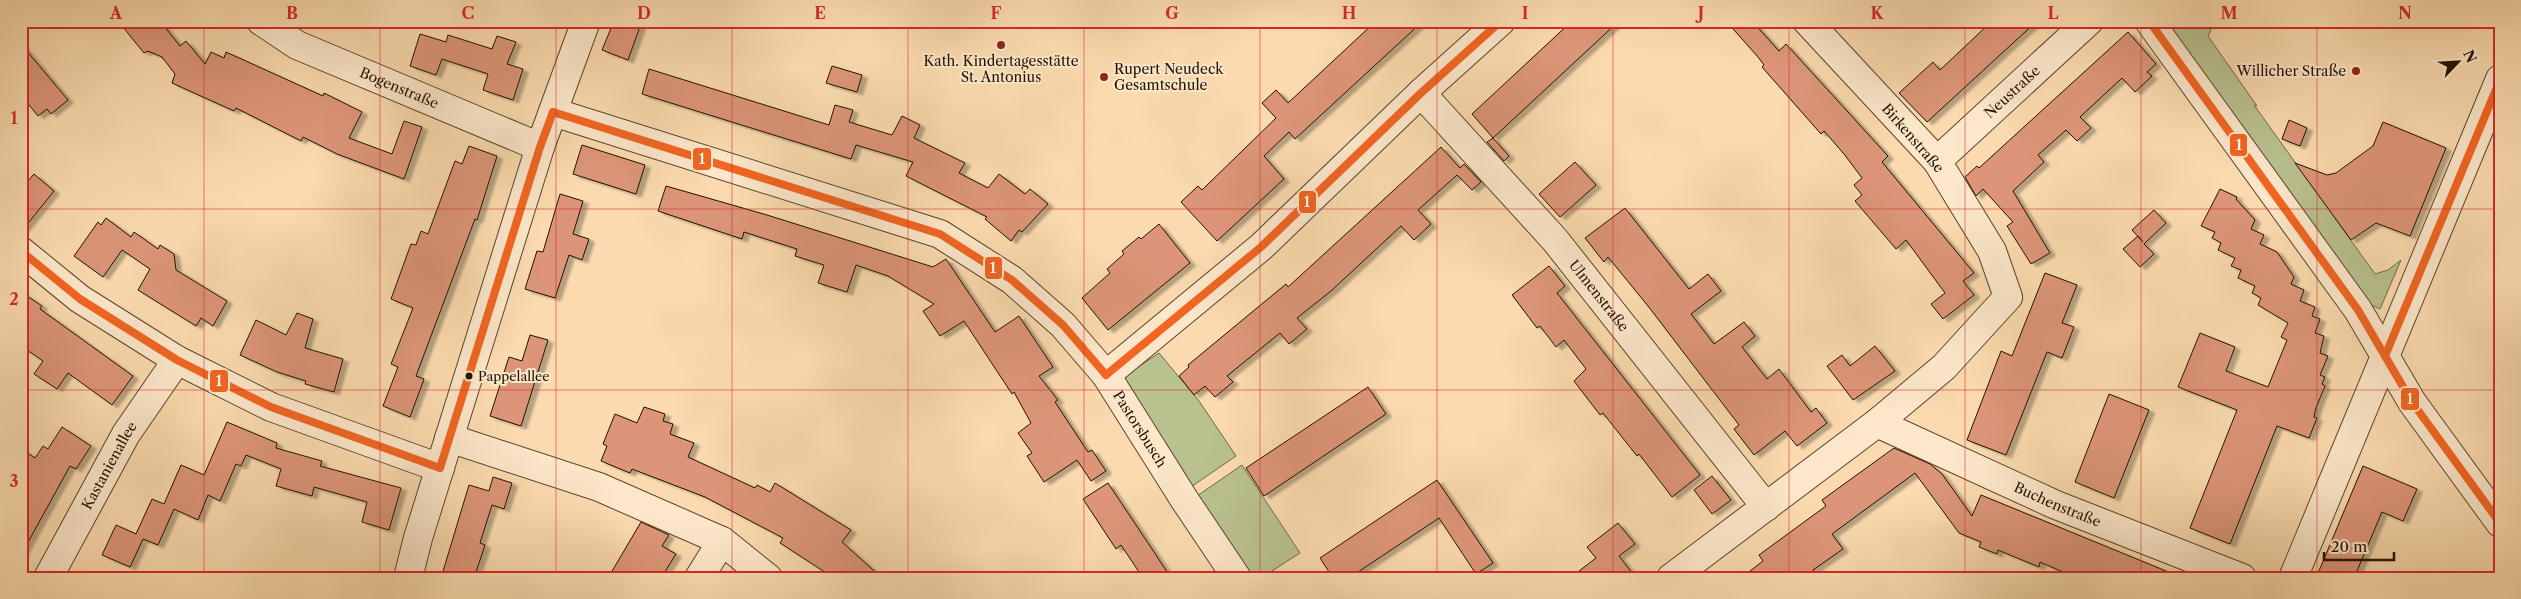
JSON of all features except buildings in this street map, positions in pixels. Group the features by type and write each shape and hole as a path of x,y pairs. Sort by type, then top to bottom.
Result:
{"street":[{"name":"Bogenstraße","path":"261,21 297,45 540,147"},
{"path":"408,578 449,438 540,147 586,21"},
{"path":"1106,375 1261,247 1421,92 1500,21"},
{"name":"Birkenstraße","path":"1807,21 1936,161 1992,251 2008,297 1944,368 1877,423"},
{"name":"Neustraße","path":"1936,161 2089,21"},
{"path":"2149,21 2358,310 2412,402 2500,523"},
{"path":"2293,578 2500,79"},
{"name":"Ulmenstraße","path":"1421,92 1555,240 1766,507"},
{"name":"Pastorsbusch","path":"553,112 940,234 1012,280 1063,325 1106,375 1184,499 1237,578"},
{"path":"21,251 80,299 177,360 271,406 440,468"},
{"name":"Kastanienallee","path":"48,578 126,434 177,360"},
{"path":"1671,578 1877,423"},
{"name":"Buchenstraße","path":"1877,423 2056,505 2242,578"},
{"path":"449,438 600,487 722,541 768,578"},
{"path":"699,578 722,541"}],"green space":[{"path":"2163,21 2215,21 2208,36 2257,106 2254,105 2375,274 2388,270 2401,260 2380,309 2367,303"},
{"path":"1159,353 1199,401 1236,456 1188,489 1120,379"},
{"path":"1242,465 1300,553 1261,578 1245,578 1194,498"}],"transit line":[{"name":"1","path":"1106,375 1261,247 1421,93 1501,21"},
{"name":"1","path":"2149,21 2358,310 2412,402 2500,523"},
{"name":"1","path":"2385,356 2500,80"},
{"name":"1","path":"553,112 940,234 1012,280 1063,325 1106,375"},
{"name":"1","path":"440,468 540,147 553,112"},
{"name":"1","path":"21,251 80,299 177,360 271,407 440,468"}],"place":[{"name":"Kath. Kindertagesstätte St. Antonius","path":"1001,45"},
{"name":"Willicher Straße","path":"2356,71"},
{"name":"Rupert Neudeck Gesamtschule","path":"1104,77"},
{"name":"Pappelallee","path":"469,376"}]}
